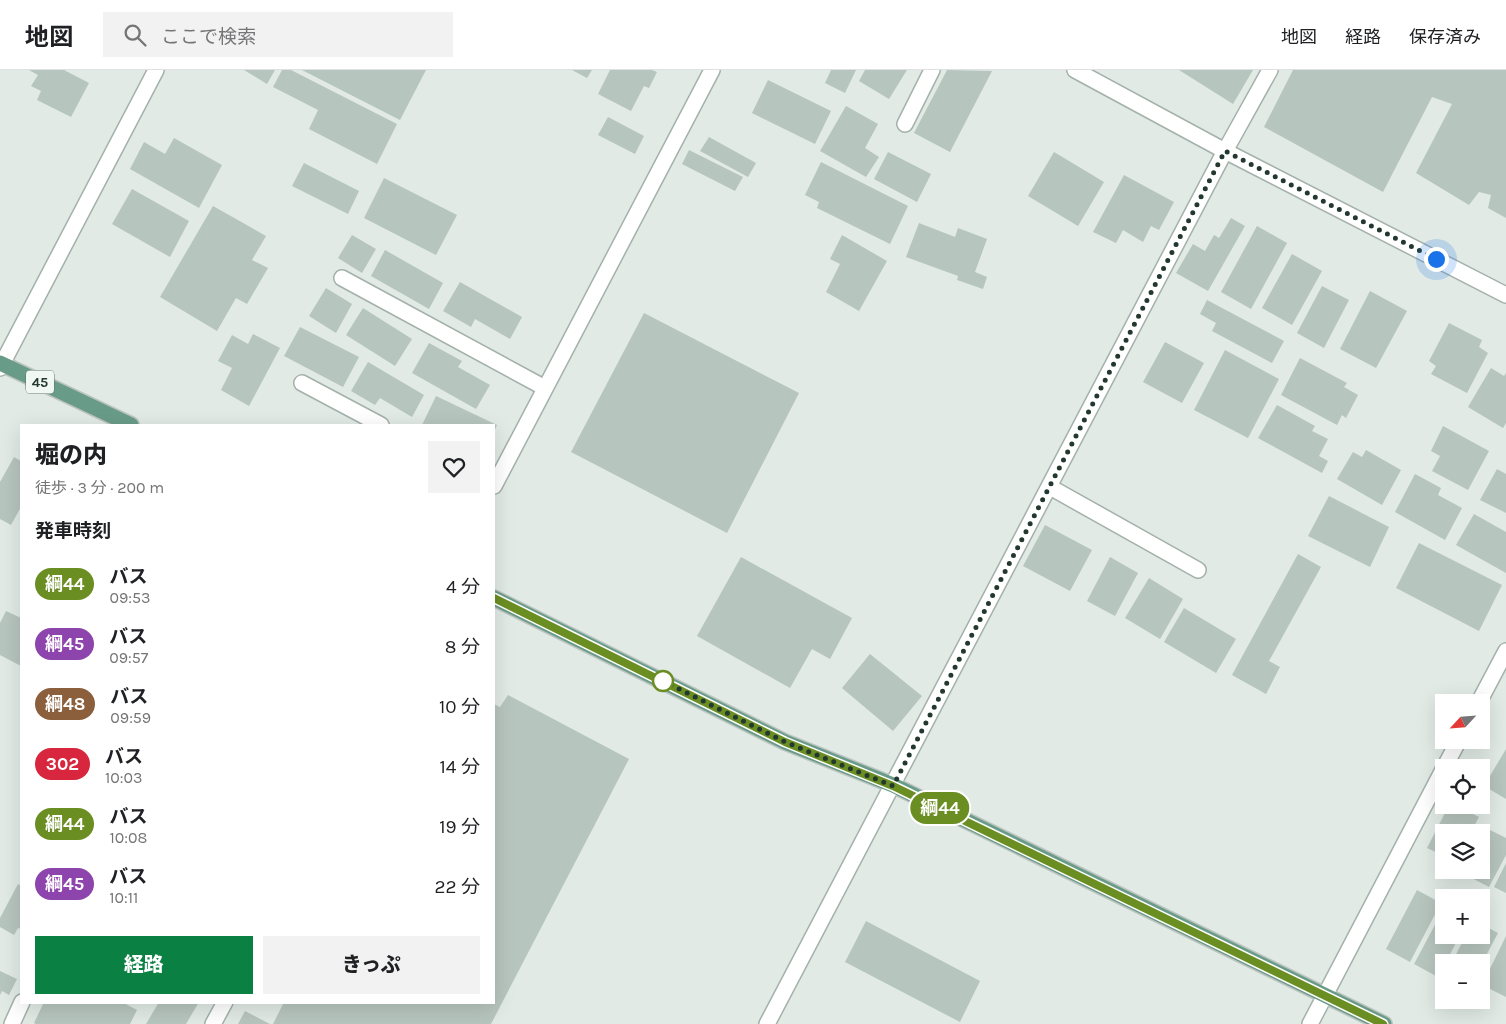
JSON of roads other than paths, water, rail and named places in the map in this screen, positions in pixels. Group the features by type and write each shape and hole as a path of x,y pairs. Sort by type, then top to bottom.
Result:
{"main road":[{"name":"45","path":"0,364 129,424"},
{"path":"495,598 785,742 893,786 1384,1024"}],"street":[{"path":"0,364 156,70"},
{"path":"495,483 712,70"},
{"path":"905,124 932,70"},
{"path":"1075,70 1225,151 1506,295"},
{"path":"767,1024 1225,151 1270,70"},
{"path":"342,278 545,388"},
{"path":"302,383 379,424"},
{"path":"1050,487 1198,570"},
{"path":"1483,694 1506,651"},
{"path":"1310,1024 1435,785"},
{"path":"12,1024 21,1004"},
{"path":"214,1024 224,1004"}]}
